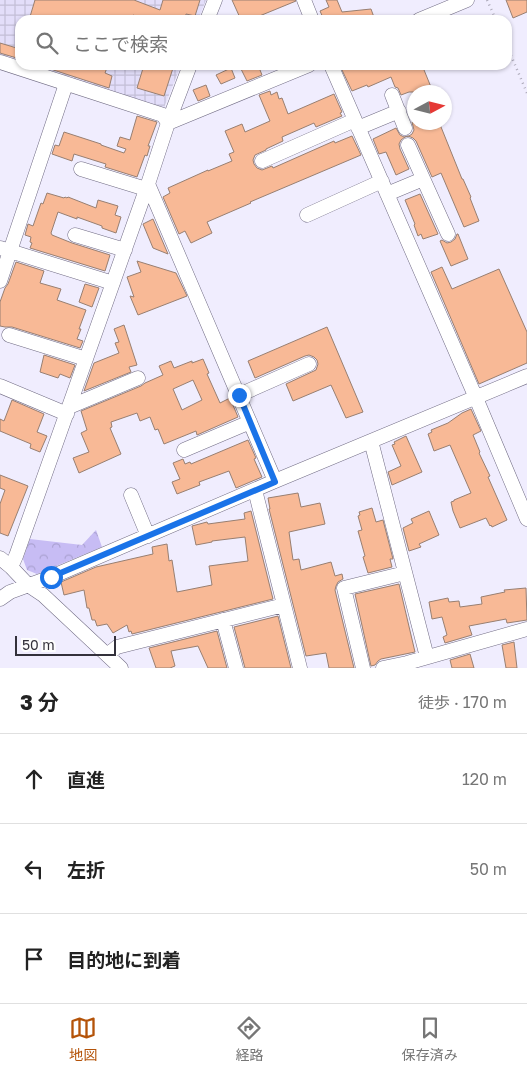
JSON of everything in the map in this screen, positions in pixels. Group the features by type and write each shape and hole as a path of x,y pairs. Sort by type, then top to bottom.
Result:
{"street":[{"path":"209,15 215,0"},
{"path":"304,0 310,15"},
{"path":"431,15 468,0"},
{"path":"0,62 15,67"},
{"path":"24,70 163,115 168,123"},
{"path":"121,668 43,595 28,585 6,562 16,556 188,70"},
{"path":"168,123 297,70"},
{"path":"333,70 527,519"},
{"path":"0,281 5,249 66,84"},
{"path":"392,94 405,128"},
{"path":"262,161 357,124 398,111"},
{"path":"408,145 448,234"},
{"path":"81,169 147,187"},
{"path":"387,194 423,178"},
{"path":"307,215 382,181"},
{"path":"147,187 239,395 275,482"},
{"path":"75,235 125,250"},
{"path":"5,249 113,283"},
{"path":"9,335 86,359"},
{"path":"239,395 309,364"},
{"path":"0,599 10,592 51,577 527,376"},
{"path":"0,386 68,410 138,378"},
{"path":"184,450 250,422"},
{"path":"372,441 427,657"},
{"path":"255,490 300,668"},
{"path":"131,495 148,536"},
{"path":"364,668 344,588 405,573"},
{"path":"107,655 117,648 284,604"},
{"path":"223,620 236,668"},
{"path":"383,668 407,665 427,657 527,629"}],"path":[{"path":"487,0 494,15"},
{"path":"512,58 527,93"}],"shaded area":[{"path":"0,0 206,0 200,15 15,15 15,62 0,58"},
{"path":"38,70 179,70 163,110"}],"green space":[{"path":"96,530 102,547 37,574 27,570 23,559 30,539 82,545"}],"building":[{"path":"35,0 134,0 160,10 163,0 200,0 195,15 30,15"},
{"path":"232,0 296,1 262,15 239,15"},
{"path":"326,0 337,0 342,12 371,9 373,15 322,15 320,11 329,7"},
{"path":"506,0 527,0 527,12 513,18"},
{"path":"0,43 15,48 15,58 0,53"},
{"path":"53,70 106,70 105,73 112,76 109,88"},
{"path":"142,70 172,70 164,96 137,88"},
{"path":"227,70 232,70 235,78 221,84 216,75"},
{"path":"242,70 260,70 262,75 247,81"},
{"path":"342,70 424,70 430,85 407,85 407,93 401,95 391,77 368,87 367,85 352,91"},
{"path":"206,85 210,96 198,101 193,90"},
{"path":"270,91 271,95 277,92 279,99 282,98 288,114 334,94 342,116 316,127 314,123 282,137 283,141 255,155 253,160 257,168 262,170 272,166 273,168 334,141 335,143 352,136 361,155 207,222 212,233 191,243 185,231 179,234 163,197 170,193 168,188 232,161 229,154 234,152 225,131 242,124 245,132 270,121 259,95"},
{"path":"137,116 157,122 148,146 150,146 147,156 145,155 137,177 105,167 106,164 74,154 72,161 52,154 55,145 59,146 64,132 124,153 126,149 117,146 120,137 130,140"},
{"path":"396,128 400,135 406,136 399,144 409,169 396,175 386,152 379,154 373,139"},
{"path":"414,130 442,130 471,197 479,221 464,227 441,173 432,177 413,138 408,136"},
{"path":"47,193 64,198 68,197 96,208 98,200 118,206 115,215 121,217 116,233 102,228 102,226 58,212 51,233 72,243 110,255 105,271 30,248 32,243 30,242 31,237 25,235 28,224 33,226 41,203 43,204"},
{"path":"420,194 438,234 423,239 421,234 418,236 405,200"},
{"path":"153,219 168,254 153,248 143,224"},
{"path":"457,234 468,259 451,266 440,241 451,242"},
{"path":"137,261 176,273 187,296 138,315 130,296 134,297 127,277 141,272"},
{"path":"16,262 44,271 40,283 61,289 57,300 86,310 77,339 83,341 80,348 12,327 0,326 0,302"},
{"path":"442,267 452,289 499,269 527,332 527,363 479,384 431,272"},
{"path":"85,284 99,288 92,307 79,302"},
{"path":"124,325 137,365 129,367 131,372 84,391 94,363 119,353 115,343 119,342 114,329"},
{"path":"327,327 363,412 346,418 331,385 293,401 286,384 316,370 318,364 314,357 305,356 255,378 248,361"},
{"path":"44,355 75,365 70,378 60,374 58,378 40,372"},
{"path":"203,359 209,373 207,374 220,403 230,398 238,417 197,435 196,431 164,444 158,429 155,430 150,417 140,421 137,413 111,422 112,427 110,428 121,454 79,473 73,458 89,452 81,433 87,430 81,411 163,375 159,366 171,361 174,368 192,361 192,363","holes":["193,380 202,400 182,410 173,389"]},
{"path":"12,400 44,414 37,432 47,436 40,452 30,448 31,444 0,431 0,419 4,421"},
{"path":"471,409 481,431 473,435 490,476 488,477 507,520 492,527 486,518 460,528 451,502 471,493 450,445 434,451 428,434 432,432 431,430 448,423"},
{"path":"406,436 422,472 392,485 388,472 401,466 392,445"},
{"path":"248,440 262,477 236,488 229,471 199,482 200,485 177,494 172,482 180,479 173,463 183,459 185,464 190,462 191,464"},
{"path":"0,475 28,486 8,536 0,533 0,504 5,490 0,488"},
{"path":"298,493 301,507 320,503 325,524 289,532 293,560 299,559 301,570 331,562 335,576 342,574 343,579 338,582 335,590 354,668 329,668 326,653 306,656 269,509 268,498"},
{"path":"372,508 376,522 383,520 393,559 390,559 392,567 368,573 358,531 362,530 358,516 360,515 359,512"},
{"path":"251,511 273,599 132,634 131,631 129,632 127,625 113,633 107,624 97,626 95,620 92,620 89,608 87,608 84,590 64,595 61,582 96,567 153,554 152,547 167,544 169,561 172,560 177,592 212,585 209,566 248,561 245,537 196,545 192,526 207,522 208,524 245,519 244,513"},
{"path":"429,511 439,535 419,544 421,547 409,551 403,528 413,523 411,519"},
{"path":"399,584 415,652 381,659 371,666 355,594"},
{"path":"526,588 527,620 507,623 506,619 469,626 472,635 445,643 443,637 447,635 442,617 432,619 429,602 448,598 449,602 459,601 460,607 482,604 481,597 505,592 504,590"},
{"path":"278,616 291,668 245,668 234,627"},
{"path":"217,631 227,668 208,668 198,646 171,651 175,666 156,668 149,648"},
{"path":"514,642 517,668 506,668 502,645"},
{"path":"470,654 474,668 452,668 450,660"}],"route":[{"path":"51,577 275,482 239,395"}]}
